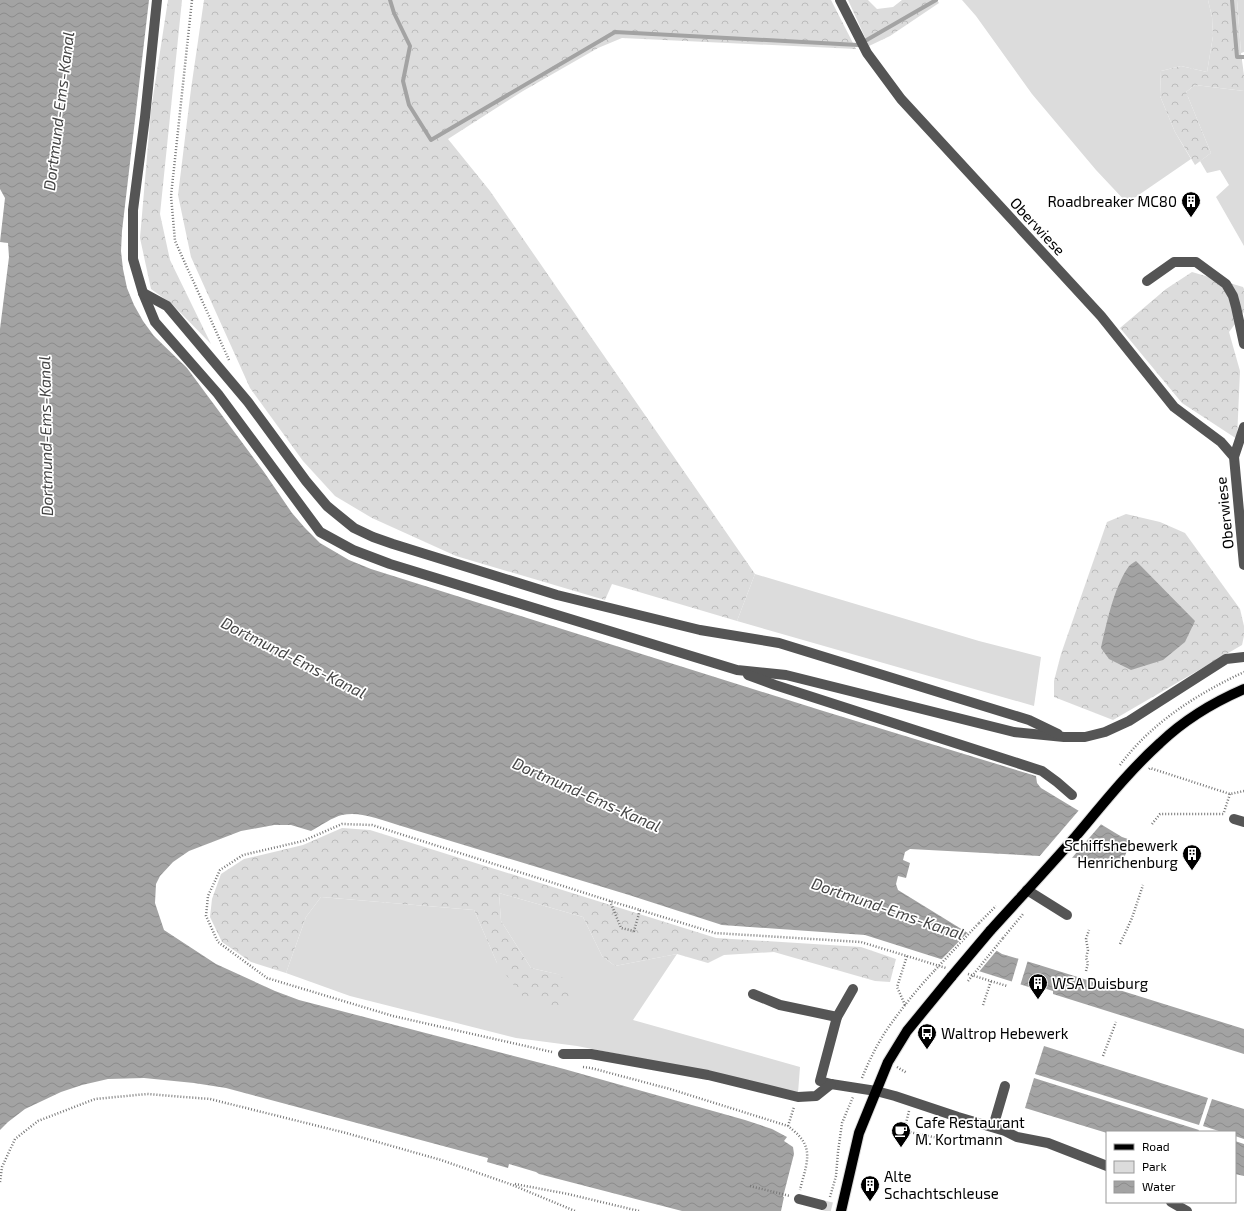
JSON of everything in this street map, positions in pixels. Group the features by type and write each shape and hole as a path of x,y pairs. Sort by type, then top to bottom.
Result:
{"main road":[{"path":"841,1211 859,1134 888,1062 907,1031 990,931 1044,872 1138,764 1165,738 1185,722 1226,697 1244,689"}],"street":[{"path":"157,0 145,117 133,210 133,259 143,293 154,322 218,394 320,532 353,550 390,564 737,670 775,685 1020,763 1042,771 1072,795"},
{"name":"Oberwiese","path":"840,0 867,53 901,99 1101,316 1174,407 1221,442 1234,457"},
{"path":"1147,282 1174,262 1196,262 1226,284 1233,296 1244,344"},
{"path":"143,293 167,306 248,402 306,481 327,506 354,528 393,544 557,595 700,630 779,643 1029,720 1064,737"},
{"name":"Oberwiese","path":"1244,427 1234,457 1244,565"},
{"path":"737,670 786,675 1014,732 1064,737 1085,737 1105,732 1129,721 1226,660 1244,657"},
{"path":"1027,890 1067,915"},
{"path":"853,989 836,1017 820,1081 895,1096 1005,1131 1017,1137 1048,1143 1106,1166"},
{"path":"753,994 780,1005 836,1017"},
{"path":"563,1054 590,1054 708,1075 798,1097 816,1096 831,1084"},
{"path":"993,1127 1005,1086"},
{"path":"798,1199 825,1204"},
{"path":"1174,1203 1187,1211"}],"path":[{"path":"192,0 171,196 175,241 229,360"},
{"path":"1150,768 1230,794 1244,791"},
{"path":"1224,813 1230,794"},
{"path":"1152,824 1160,814 1224,813 1239,820"},
{"path":"563,1054 393,1016 267,978 218,942 206,916 208,896 220,870 243,855 303,842 342,824 372,825 715,933 861,942 907,956 897,987 905,1006"},
{"path":"1120,944 1132,918 1143,885"},
{"path":"968,981 1037,896"},
{"path":"610,900 621,928 634,931 640,910"},
{"path":"825,1204 836,1176 842,1123 872,1055 888,1029 920,986 979,923"},
{"path":"1086,970 1088,963 1086,958 1088,950 1086,939 1089,930"},
{"path":"983,1005 991,981"},
{"path":"1103,1056 1116,1022"},
{"path":"578,1066 591,1068 670,1089 788,1126 799,1136 805,1146 807,1158 798,1199"},
{"path":"0,1182 2,1167 15,1138 38,1121 95,1099 148,1094 210,1099 346,1132 441,1160 510,1184 575,1211"},
{"path":"788,1126 798,1097"},
{"path":"911,1101 904,1131 948,1140"},
{"path":"510,1184 568,1194 639,1211"},
{"path":"750,1186 782,1194"}],"green space":[{"path":"168,0 182,0 160,214 170,260 211,344 172,304 151,289 140,238 151,110"},
{"path":"204,0 831,0 856,49 622,38 598,48 523,91 448,139 490,191 755,574 737,621 612,584 605,600 456,556 372,518 335,496 303,461 250,388 191,257 178,195"},
{"path":"848,0 868,0 877,9 893,7 902,0 937,0 939,3 890,36 869,46"},
{"path":"962,0 1208,0 1212,17 1213,36 1207,72 1181,66 1161,71 1160,96 1175,132 1191,159 1127,203 1096,170 1032,94 976,16"},
{"path":"1208,0 1237,0 1244,75 1244,91 1195,85 1186,92 1211,153 1195,165 1175,132 1160,96 1161,71 1181,66 1207,72 1213,36 1212,17"},
{"path":"1237,0 1244,0 1244,52 1241,53"},
{"path":"1195,85 1244,91 1244,246 1216,197 1229,185 1220,170 1207,173 1200,161 1211,153 1186,92"},
{"path":"1192,272 1243,287 1244,289 1244,312 1229,332 1240,371 1237,439 1182,403 1120,328 1166,289"},
{"path":"1126,514 1160,522 1185,533 1240,609 1244,626 1244,636 1242,645 1113,720 1054,697 1054,681 1061,654 1107,522"},
{"path":"755,574 979,641 1041,657 1034,706 737,621"},
{"path":"342,828 370,830 716,938 861,947 896,959 890,982 875,981 774,952 724,955 708,963 677,954 615,966 602,956 583,917 499,893 501,921 531,968 561,975 573,999 569,1010 523,997 497,963 474,910 321,897 306,917 286,973 251,962 222,942 210,917 212,899 221,874 244,859 303,845"},
{"path":"499,893 583,917 602,956 615,966 677,954 633,1020 800,1067 798,1093 685,1067 577,1046 516,1038 350,996 286,973 306,917 321,897 474,910 497,963 561,975 531,968 501,921"}],"water":[{"name":"Dortmund-Ems-Kanal","path":"0,0 149,0 122,231 121,251 127,288 143,321 154,336 187,368 264,472 292,513 320,543 349,560 371,569 1036,776 1037,783 1041,788 1122,837 1131,840 1123,861 910,849 905,852 903,860 910,863 906,878 898,876 896,884 898,890 1002,954 1244,1029 1244,1054 1053,994 1053,991 1034,985 1032,988 865,935 722,925 629,895 378,819 364,815 349,814 342,815 326,822 311,831 291,825 274,825 241,831 189,851 173,862 160,876 156,884 155,903 164,930 216,964 275,991 299,1000 564,1069 772,1129 787,1137 784,1141 793,1147 794,1154 781,1211 682,1211 539,1174 509,1164 508,1168 487,1162 488,1158 226,1088 194,1083 144,1078 108,1079 82,1085 61,1092 25,1109 0,1130 0,329 9,257 8,243 0,242 5,198 0,189"},
{"path":"1136,561 1195,621 1185,642 1163,660 1131,670 1109,659 1101,648 1118,586 1128,568"},
{"path":"1044,1046 1208,1098 1199,1125 1035,1074"},
{"path":"1034,1078 1199,1130 1106,1131 1106,1133 1025,1108"},
{"path":"1212,1099 1244,1109 1244,1139 1236,1136 1236,1131 1219,1131 1203,1126"},
{"path":"1236,1141 1244,1144 1244,1176 1236,1174"}],"pier":[{"path":"1080,809 1103,822 1071,859 1038,858"},
{"path":"969,931 998,949 978,973 940,961"},
{"path":"1019,957 1028,960 1020,986 1011,984"}],"waterway":[{"path":"390,0 394,13 410,46 403,81 409,105 431,140 615,32 858,45 936,0"},
{"path":"1232,0 1237,57 1244,57"}],"tunnel":[{"path":"822,1205 846,1211"}],"place":[{"name":"Roadbreaker MC80","path":"1191,218"},
{"name":"Schiffshebewerk Henrichenburg","path":"1192,871"},
{"name":"WSA Duisburg","path":"1038,1000"},
{"name":"Waltrop Hebewerk","path":"927,1050"},
{"name":"Cafe Restaurant M. Kortmann","path":"901,1148"},
{"name":"Alte Schachtschleuse","path":"870,1202"}]}
